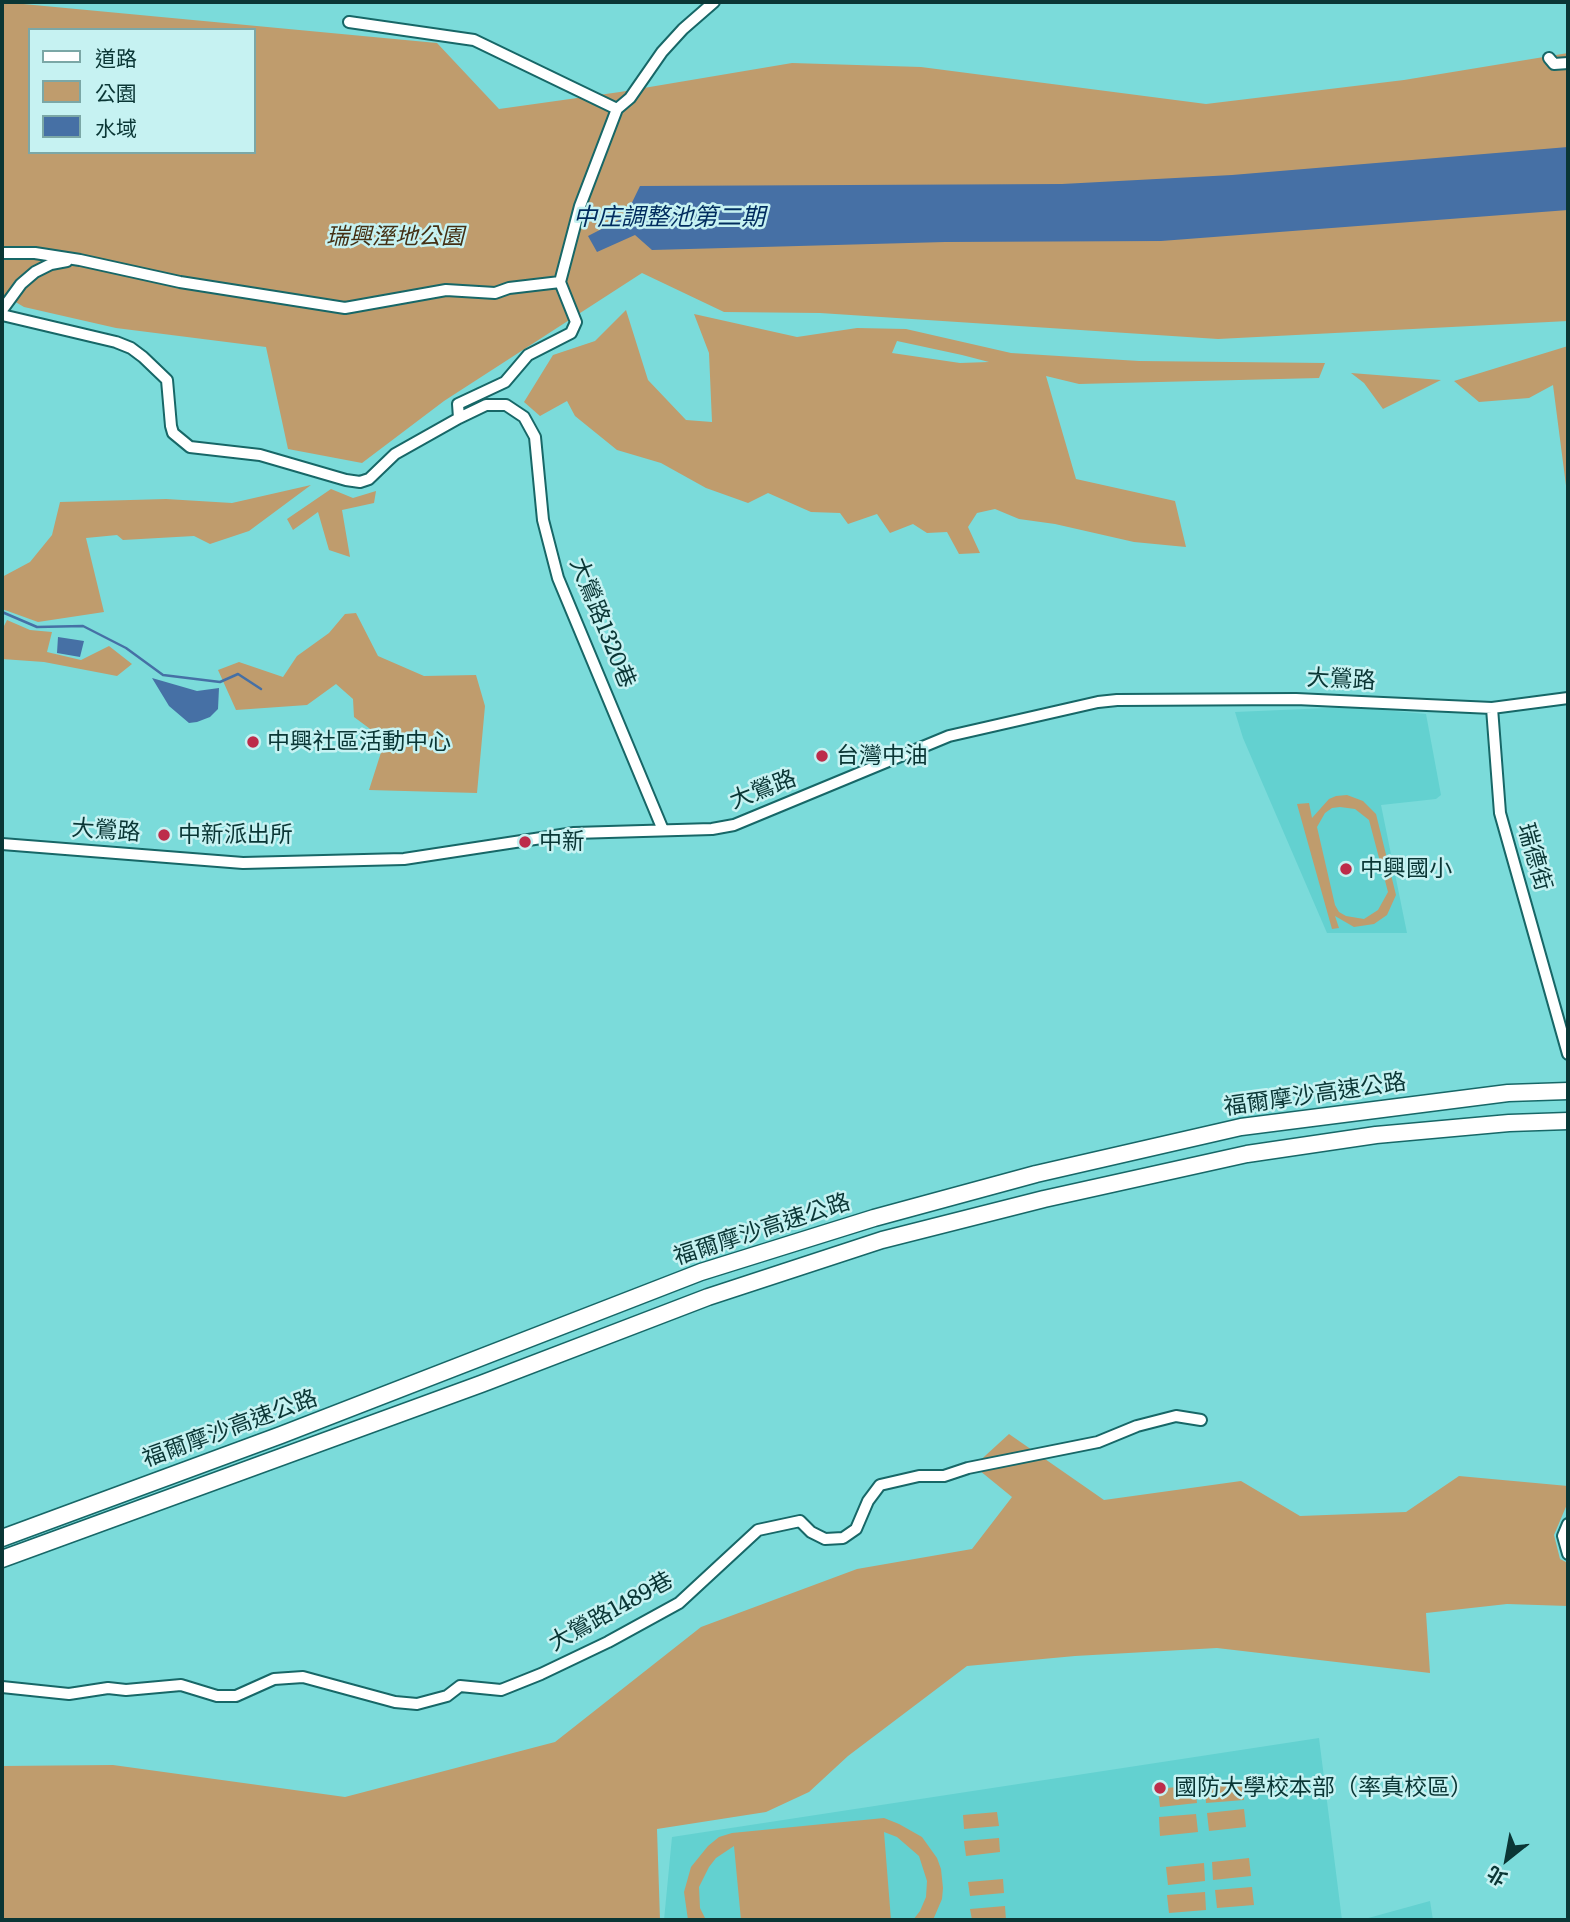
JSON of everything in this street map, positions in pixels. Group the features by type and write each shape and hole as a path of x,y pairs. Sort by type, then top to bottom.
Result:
{"highway":[{"name":"福爾摩沙高速公路","path":"2,1538 281,1435 701,1272 874,1218 1036,1174 1241,1127 1508,1093 1568,1091"},
{"name":"福爾摩沙高速公路","path":"2,1559 481,1384 708,1297 882,1240 1044,1199 1247,1154 1376,1135 1508,1123 1568,1121"}],"street":[{"path":"459,418 458,404 505,382 528,355 571,333 576,322 560,282 580,206 617,109 630,98 662,52 714,2"},
{"path":"349,22 474,40 617,109"},
{"path":"1549,58 1554,64 1568,63"},
{"path":"2,253 36,253 80,260 180,282 345,308 446,290 495,293 509,288 560,282"},
{"path":"2,310 35,272 51,264 80,260"},
{"name":"大鶯路1320巷","path":"2,315 116,342 137,352 167,380 173,433 191,447 260,455 346,480 360,482 369,479 396,454 486,405 495,404 514,409 524,417 535,437 543,520 558,578 663,830"},
{"name":"大鶯路","path":"2,844 243,863 404,859 574,833 712,829 734,825 949,736 1098,702 1296,699 1492,708 1568,698"},
{"name":"瑞德街","path":"1492,708 1500,813 1568,1054"},
{"name":"大鶯路1489巷","path":"2,1686 69,1694 108,1688 126,1690 180,1685 217,1696 236,1696 274,1679 303,1677 395,1702 417,1704 447,1696 460,1686 501,1690 597,1648 679,1603 758,1530 800,1521 811,1532 825,1539 843,1538 856,1529 868,1502 880,1485 919,1476 944,1476 968,1468 1098,1443 1137,1426 1176,1416 1201,1420"},
{"path":"1568,1524 1563,1536 1568,1554"}],"shaded area":[{"name":"中興國小","path":"1351,707 1426,714 1441,795 1436,799 1381,805 1407,933 1327,933 1243,738 1235,712"},
{"name":"國防大學校本部（率真校區）","path":"1319,1738 1342,1920 664,1920 672,1837"},
{"path":"1430,1901 1433,1920 1361,1920"}],"green space":[{"name":"瑞興溼地公園","path":"2,2 437,43 499,109 792,63 921,67 1206,104 1404,80 1568,53 1568,321 1218,339 820,313 724,312 642,273 444,401 362,463 288,449 266,347 116,328 24,307 2,294"},
{"path":"626,310 648,380 686,420 712,422 709,353 694,314 797,337 857,328 906,329 1011,353 1139,361 1325,363 1319,378 1079,384 1046,376 1076,479 1175,501 1186,547 1134,542 1055,524 1019,519 995,509 977,513 968,527 980,553 959,554 947,532 927,533 913,524 890,533 877,514 848,524 840,513 811,512 768,493 748,503 706,488 661,463 617,450 575,416 567,401 540,416 524,402 553,355 595,341","holes":["897,341 989,362 960,363 892,353"]},
{"path":"1568,346 1568,501 1553,385 1529,398 1479,402 1454,381"},
{"path":"1351,373 1441,380 1383,409 1364,383"},
{"path":"311,485 249,531 210,544 194,536 123,540 117,535 86,538 104,612 38,622 2,609 2,577 30,562 52,535 60,502 166,499 232,503"},
{"path":"331,489 353,498 376,491 374,503 342,510 350,557 329,550 318,512 293,530 287,519"},
{"path":"356,613 378,656 424,676 476,675 485,706 477,793 369,790 385,740 354,717 353,699 336,684 307,705 236,710 218,670 239,662 283,677 297,656 329,633 345,614"},
{"path":"7,620 30,630 52,632 47,652 81,660 109,646 132,664 117,676 44,662 2,659 2,630"},
{"path":"1347,795 1363,801 1376,814 1396,895 1387,915 1374,924 1354,927 1335,916 1339,928 1332,929 1297,804 1309,803 1312,818 1329,799","holes":["1332,808 1355,809 1369,820 1388,892 1378,910 1364,919 1346,916 1339,912 1335,905 1317,827 1325,813"]},
{"path":"1009,1434 1104,1500 1241,1481 1300,1516 1406,1512 1459,1476 1568,1486 1568,1502 1554,1535 1560,1559 1568,1563 1568,1606 1507,1604 1426,1613 1430,1673 1217,1648 1075,1656 967,1666 848,1756 809,1792 766,1812 657,1829 660,1920 2,1920 2,1766 113,1765 345,1797 555,1742 701,1627 857,1569 972,1549 1012,1497 974,1466"},
{"path":"1242,1782 1244,1800 1206,1803 1205,1785"},
{"path":"1195,1785 1197,1803 1160,1807 1158,1789"},
{"path":"1244,1809 1246,1827 1209,1831 1207,1813"},
{"path":"997,1812 999,1826 964,1829 963,1815"},
{"path":"1196,1814 1198,1832 1160,1836 1159,1817"},
{"path":"884,1818 922,1837 937,1858 943,1888 942,1899 933,1920 913,1920 926,1897 927,1881 919,1856 897,1837 884,1832 891,1920 741,1920 734,1846 716,1858 699,1887 700,1908 706,1920 688,1920 684,1892 691,1867 719,1837 732,1833"},
{"path":"999,1838 1000,1852 966,1856 964,1841"},
{"path":"1249,1858 1251,1876 1213,1880 1212,1862"},
{"path":"1204,1863 1205,1881 1168,1885 1166,1867"},
{"path":"1003,1879 1004,1893 970,1896 968,1882"},
{"path":"1252,1887 1254,1905 1217,1908 1215,1890"},
{"path":"1205,1892 1206,1910 1169,1913 1167,1895"},
{"path":"1005,1906 1006,1920 972,1920 970,1909"}],"water":[{"name":"中庄調整池第二期","path":"1568,147 1568,210 1161,241 945,242 652,250 635,235 597,252 588,236 625,217 640,186 1062,184 1232,175"},
{"path":"58,637 84,641 80,657 57,653"},
{"path":"152,678 197,691 219,688 218,709 210,717 189,723 169,706"}],"waterway":[{"path":"2,612 37,627 83,626 126,648 163,675 220,682 238,674 261,689"}],"place":[{"name":"中興社區活動中心","path":"253,742"},
{"name":"台灣中油","path":"822,756"},
{"name":"中新派出所","path":"164,835"},
{"name":"中新","path":"525,842"},
{"name":"中興國小","path":"1346,869"},
{"name":"國防大學校本部（率真校區）","path":"1160,1788"}]}
